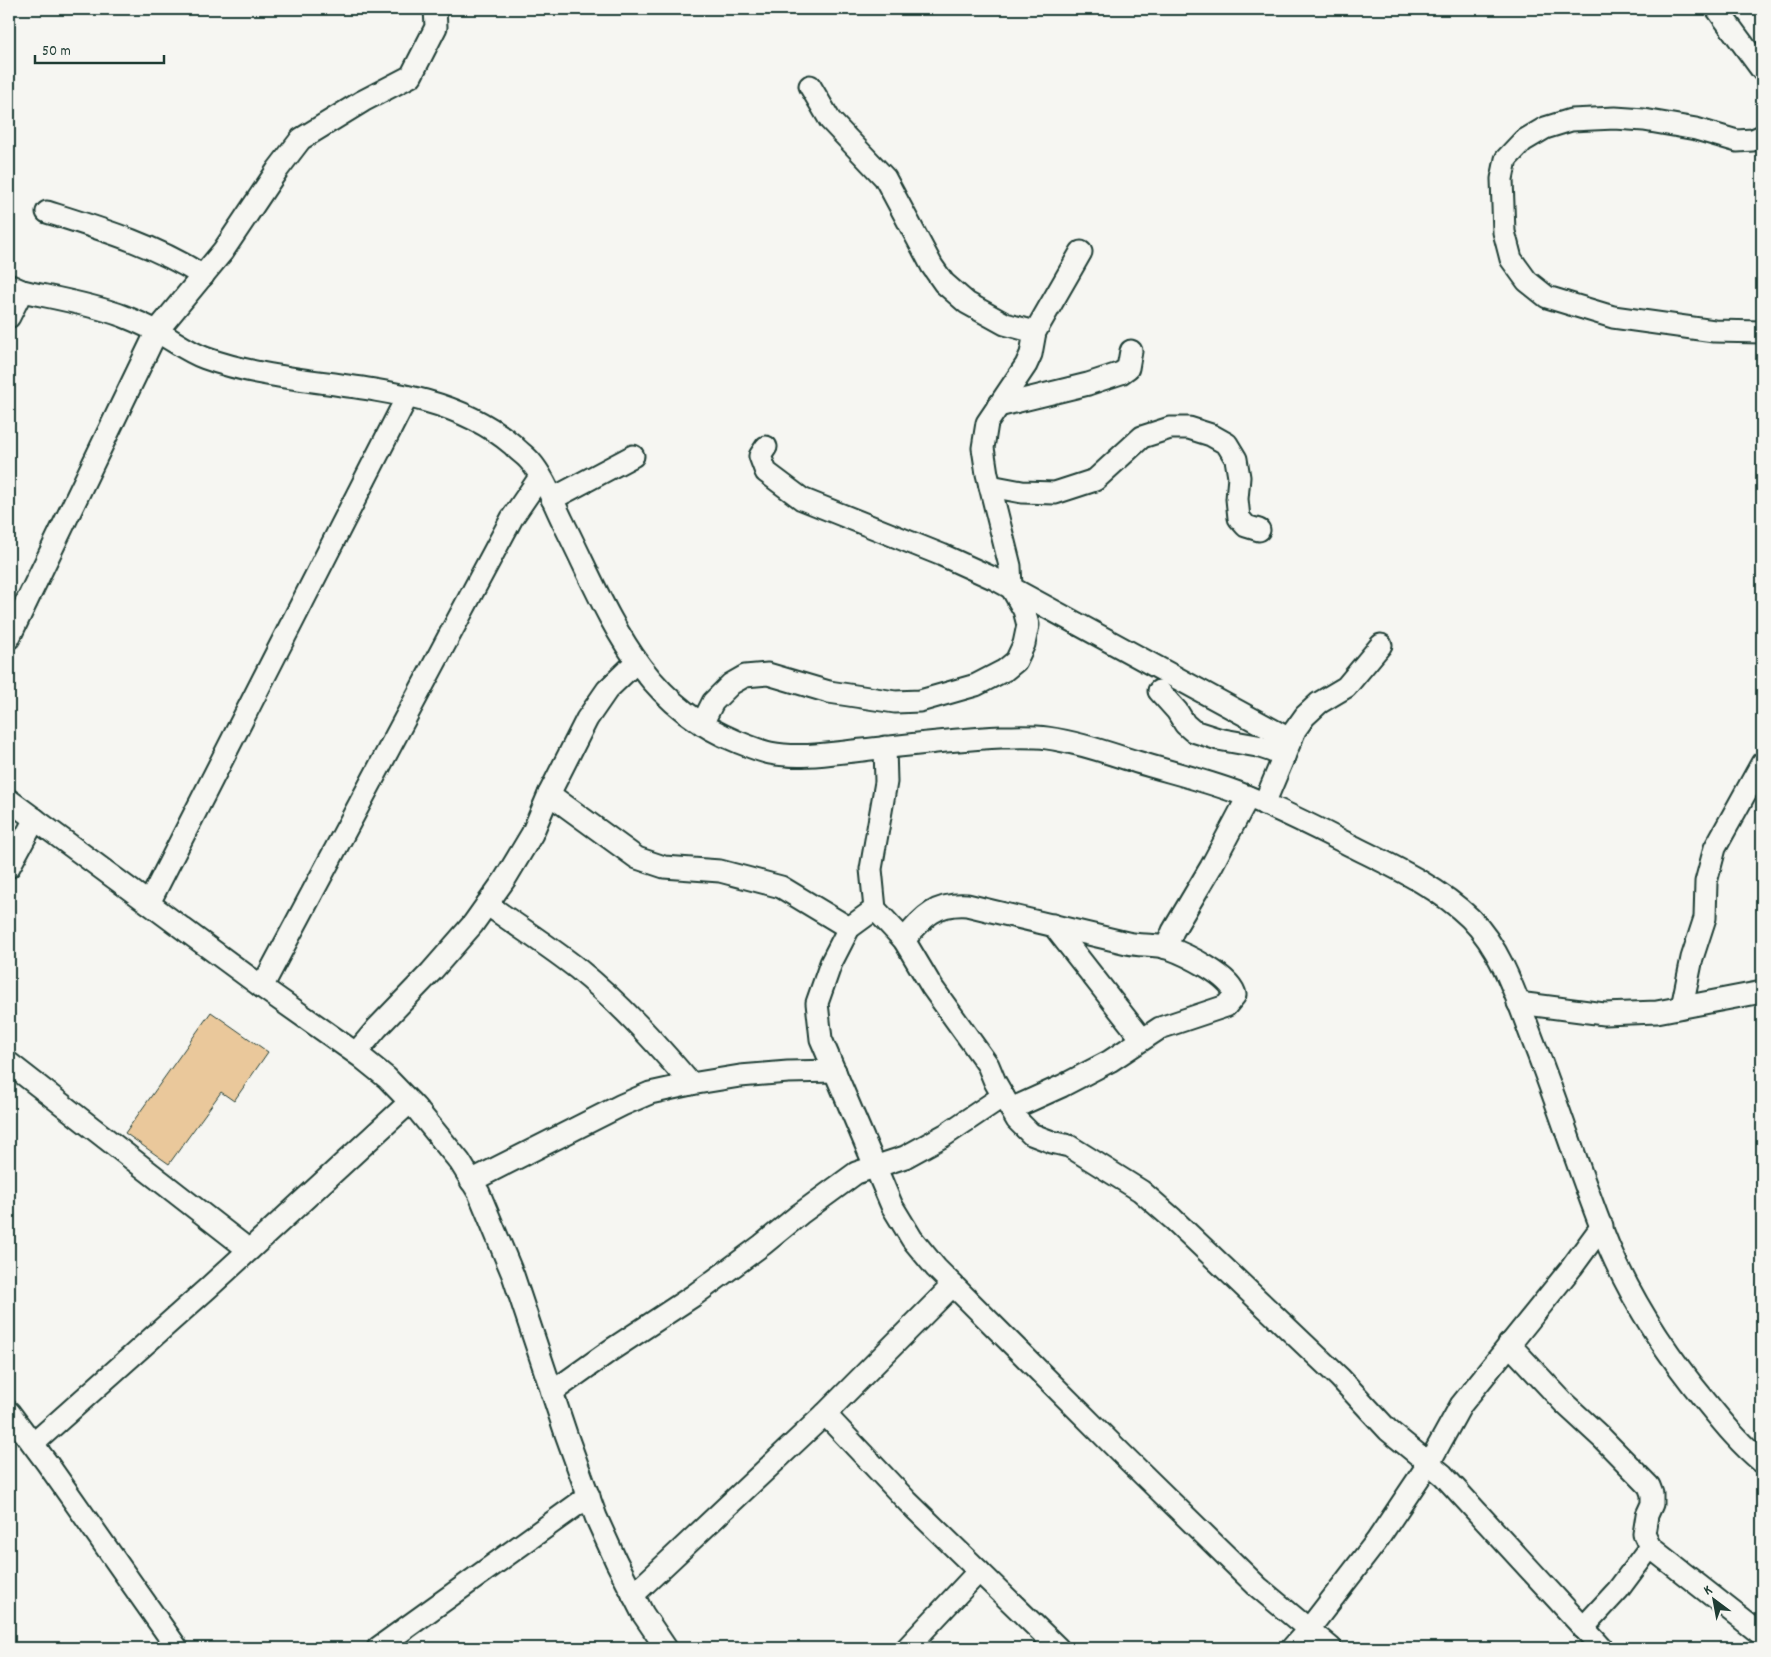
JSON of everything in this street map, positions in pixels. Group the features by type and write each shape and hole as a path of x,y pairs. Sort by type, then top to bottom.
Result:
{"street":[{"path":"9,638 157,331 223,251 278,169 301,139 363,101 411,76 436,27 435,9"},
{"path":"1717,9 1762,70"},
{"path":"810,86 830,120 885,178 932,266 944,283 967,302 1005,324 1035,332"},
{"path":"1762,136 1753,140 1737,141 1696,129 1644,120 1615,118 1571,120 1545,128 1523,141 1506,159 1502,179 1506,246 1518,271 1536,289 1548,296 1614,318 1714,331 1762,332"},
{"path":"47,212 143,245 182,262 203,276"},
{"path":"702,724 714,702 731,684 745,676 768,674 829,692 895,702 920,701 976,685 1005,670 1016,661 1024,644 1028,625 1024,610 1011,587 1010,566 990,486 983,448 987,423 1026,365 1031,354 1035,332 1081,252"},
{"path":"9,317 15,288 119,314 157,331 177,345 203,358 244,369 407,396 448,407 486,425 530,461 587,569 601,602 620,638 636,662 657,687 691,717 730,739 770,753 808,756 1000,737 1045,738 1090,748 1230,789 1364,852 1447,899 1467,915 1485,935 1500,959 1551,1087 1611,1250 1644,1314 1670,1356 1730,1432 1761,1456"},
{"path":"998,406 1088,384 1121,373 1128,368 1131,351"},
{"path":"149,903 407,396"},
{"path":"990,486 1022,492 1055,493 1095,480 1142,438 1170,428 1190,428 1211,435 1227,444 1236,459 1239,477 1237,499 1239,518 1246,526 1259,530"},
{"path":"766,447 760,456 766,472 802,499 942,555 1011,587 1287,749"},
{"path":"552,500 633,456"},
{"path":"262,987 512,518 540,477"},
{"path":"1166,948 1173,931 1211,867 1256,800 1305,716 1319,703 1346,687 1381,645"},
{"path":"356,1053 473,924 506,879 532,834 549,794 587,719 607,690 636,662"},
{"path":"1160,690 1185,724 1194,731 1218,739 1257,746 1272,751 1287,749"},
{"path":"885,747 886,782 871,869 875,909 904,940 932,987 988,1065 1017,1120 1031,1134 1069,1146 1141,1191 1173,1219 1340,1378 1388,1430 1443,1475 1602,1648"},
{"path":"1682,1007 1692,958 1705,918 1706,882 1715,848 1762,763"},
{"path":"549,794 637,858 664,867 720,871 781,887 849,928"},
{"path":"9,800 262,987 356,1053 387,1078 410,1102 460,1162 479,1193 513,1275 589,1496 616,1561 643,1614 666,1648"},
{"path":"9,866 35,819"},
{"path":"487,904 578,969 625,1012 662,1050 691,1084"},
{"path":"552,1392 611,1350 693,1296 856,1173 905,1157 1007,1103 1062,1086 1110,1061 1160,1028 1226,1006 1235,994 1230,984 1224,979 1195,960 1166,948 1131,944 967,905 950,904 942,906 928,914 904,940"},
{"path":"875,909 849,928 831,963 817,1003 821,1039 892,1206 912,1239 936,1268 1258,1587 1332,1648"},
{"path":"1053,926 1142,1039"},
{"path":"1518,1003 1604,1014 1657,1012 1762,992"},
{"path":"9,1063 249,1250"},
{"path":"471,1181 650,1093 740,1076 835,1071"},
{"path":"22,1441 249,1250 410,1102"},
{"path":"1292,1648 1309,1629 1376,1542 1429,1463 1462,1405 1572,1267 1602,1226"},
{"path":"633,1595 825,1414 953,1285"},
{"path":"1509,1344 1564,1403 1602,1438 1649,1486 1652,1494 1652,1504 1647,1515 1644,1534 1650,1547 1762,1635"},
{"path":"9,1412 22,1441 177,1648"},
{"path":"825,1414 908,1502 1058,1648"},
{"path":"378,1648 589,1496"},
{"path":"1583,1628 1618,1590 1650,1547"},
{"path":"907,1648 979,1571"}],"building":[{"path":"211,1012 268,1052 234,1101 221,1092 169,1164 125,1133"}]}
